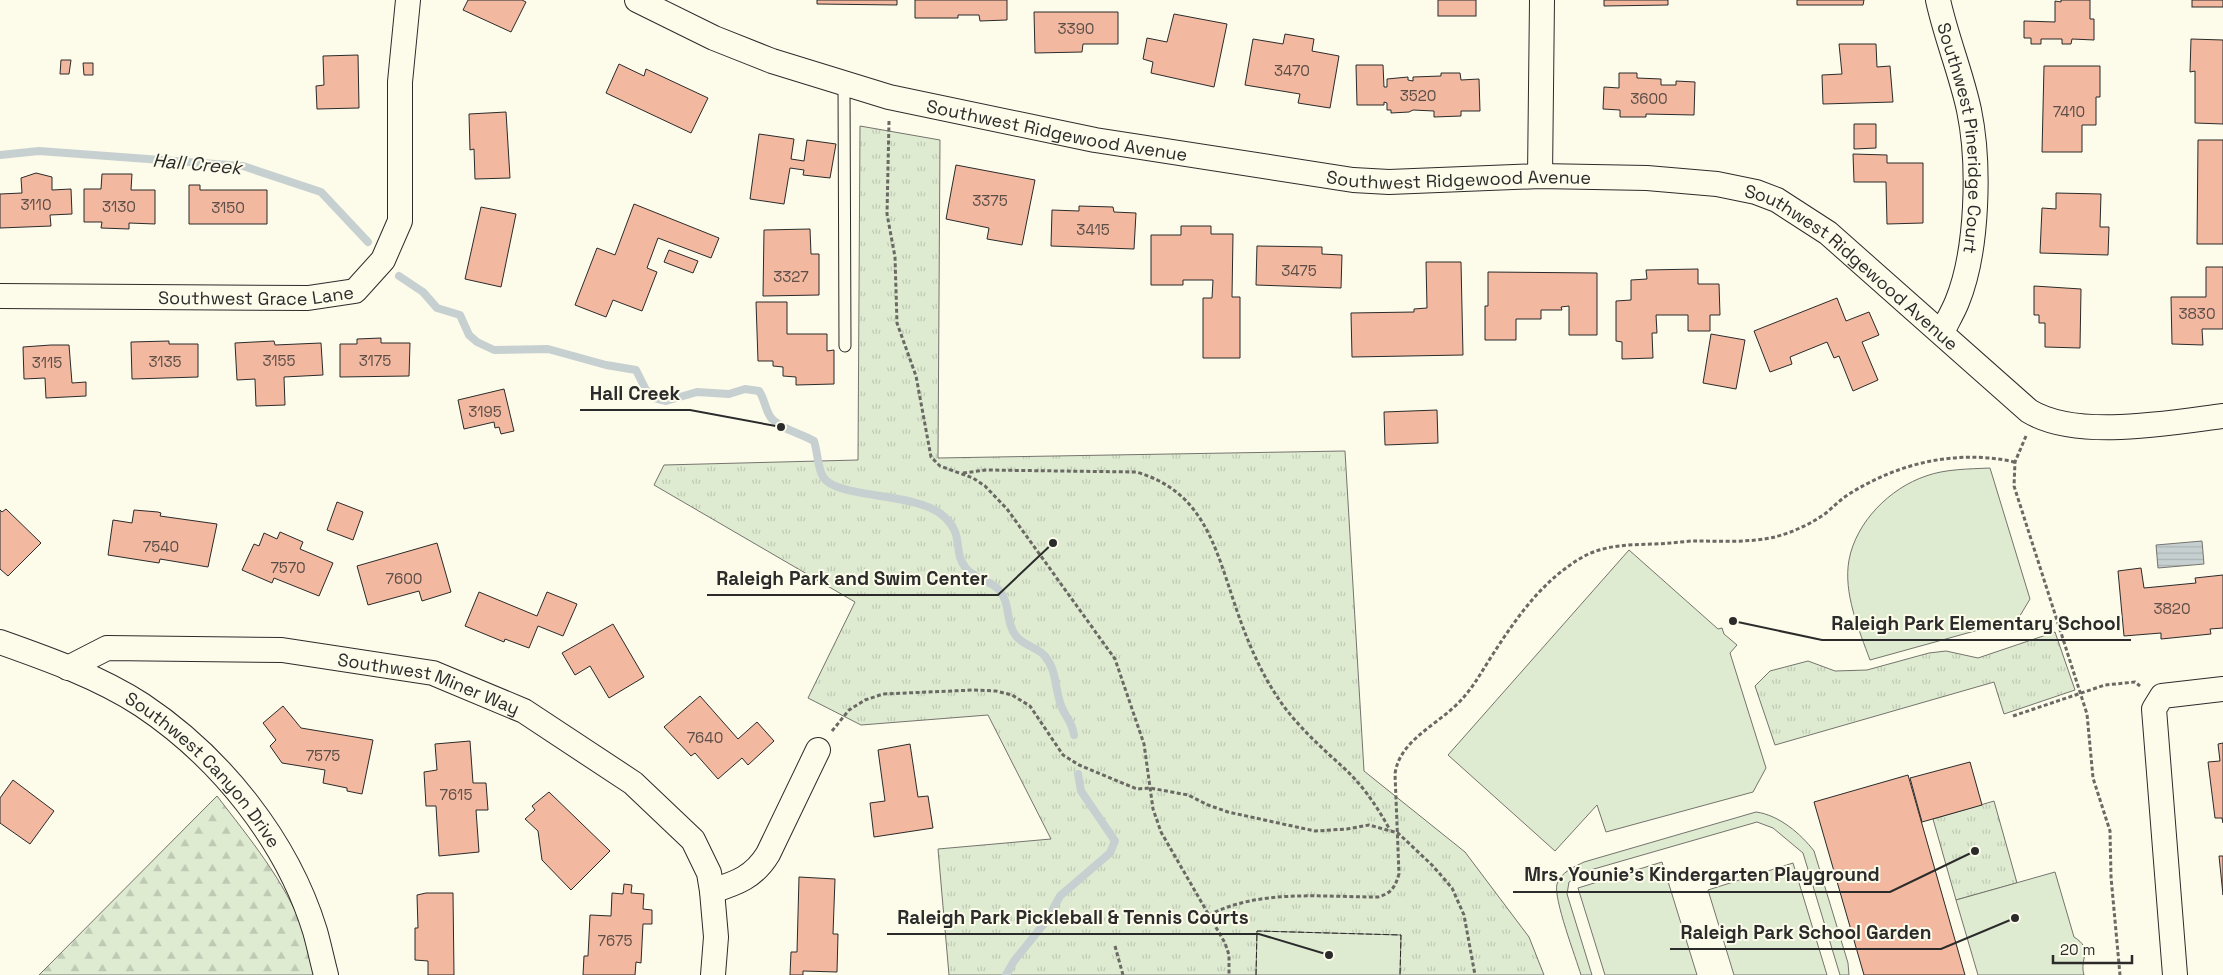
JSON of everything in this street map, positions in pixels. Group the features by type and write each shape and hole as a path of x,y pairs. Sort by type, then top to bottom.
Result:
{"street":[{"name":"Southwest Grace Lane","path":"0,296 308,298 355,291 383,260 400,221 400,82 408,0"},
{"name":"Southwest Ridgewood Avenue","path":"637,0 714,38 844,84 889,97 1095,140 1353,180 1388,182 1540,176 1648,178 1717,184 1756,192 1777,200 1828,232 1942,332 2029,412 2042,420 2071,426 2124,426 2223,416"},
{"path":"1540,176 1542,0"},
{"name":"Southwest Pineridge Court","path":"1938,0 1969,110 1976,175 1968,257 1958,300 1942,332"},
{"name":"Southwest Canyon Drive","path":"0,642 68,668 141,704 187,738 250,806 265,828 292,877 314,930 326,975"},
{"name":"Southwest Miner Way","path":"68,668 107,648 282,650 433,672 524,711 633,783 693,840 709,873 712,891 716,938 713,975"},
{"path":"2175,975 2154,709 2157,701 2162,696 2181,692 2223,689"},
{"path":"712,891 746,879 760,867 818,750"}],"lane":[{"path":"844,84 845,346"}],"path":[{"path":"889,97 887,214 895,257 897,323 916,376 931,457 940,466 960,473 985,486 1007,509 1115,659 1144,744 1153,809 1161,832 1225,943 1230,955 1229,975"},
{"path":"2042,420 2024,438 2015,462 2013,476 2015,493 2081,694 2088,724 2093,778 2110,831 2111,877 2120,975"},
{"path":"1209,915 1227,906 1247,901 1284,898 1378,897 1388,894 1396,886 1399,874 1395,774 1397,761 1404,750 1465,697 1477,683 1504,638 1531,600 1548,583 1582,558 1601,549 1631,544 1754,540 1774,537 1806,526 1845,497 1910,466 1945,458 1963,457 1997,458 2015,462"},
{"path":"960,473 986,470 1136,472 1155,478 1174,489 1188,502 1206,526 1219,556 1244,632 1280,702 1326,754 1358,783 1375,804 1390,830"},
{"path":"2013,716 2105,685 2135,682 2157,701"},
{"path":"818,750 849,710 865,700 883,694 974,690 1012,695 1030,706 1064,755 1071,760 1137,789 1150,788 1188,795 1228,812 1285,826 1315,831 1347,829 1369,825 1398,833 1434,866 1452,888 1464,915 1475,975"},
{"path":"1115,946 1123,975"}],"green space":[{"path":"860,126 940,140 938,458 1345,451 1364,771 1465,852 1529,937 1544,975 949,975 938,849 1051,839 988,715 861,725 808,698 855,602 654,485 664,465 858,460"},
{"path":"1990,468 2030,599 2018,619 1870,660 1853,611 1848,585 1849,560 1853,546 1867,520 1888,498 1913,481 1941,472"},
{"path":"1629,550 1718,629 1722,628 1724,634 1737,645 1730,653 1766,768 1753,792 1606,832 1597,805 1555,851 1448,755"},
{"path":"2055,632 2075,690 2004,714 1994,682 1775,745 1755,686 1770,671 1808,661 1835,671 1867,670 1929,653 1946,651 1978,658"},
{"path":"217,796 265,860 287,894 306,936 315,975 39,975"},
{"path":"1994,801 2017,883 1956,900 1933,819"},
{"path":"1756,812 1773,817 1789,826 1814,851 1848,963 1849,975 1840,975 1803,853 1773,828 1757,822 1587,871 1569,882 1567,894 1592,975 1581,975 1558,902 1557,884 1565,873 1584,862"},
{"path":"1662,862 1697,975 1605,975 1578,888"},
{"path":"1793,863 1827,975 1734,975 1708,890"},
{"path":"2055,872 2074,937 2080,941 2085,950 2084,975 1978,975 1956,900"},
{"path":"1257,931 1401,935 1400,975 1256,975"}],"shaded area":[{"path":"2202,541 2204,564 2158,568 2156,545"}],"building":[{"path":"468,0 522,0 526,2 511,32 463,10"},
{"path":"817,0 897,0 897,5 817,4"},
{"path":"915,0 1007,0 1007,20 980,21 979,15 958,15 958,18 915,18"},
{"path":"1438,0 1476,0 1476,16 1438,16"},
{"path":"1604,0 1668,0 1668,5 1604,6"},
{"path":"1797,0 1864,0 1863,5 1797,5"},
{"path":"2061,0 2090,0 2090,19 2094,19 2094,40 2072,39 2071,44 2062,44 2062,39 2041,39 2041,44 2031,44 2031,38 2024,38 2024,21 2055,22 2055,1 2061,2"},
{"path":"2192,0 2223,0 2223,7 2192,7"},
{"path":"1034,12 1118,12 1118,44 1083,44 1082,52 1035,53"},
{"path":"1174,14 1227,24 1214,87 1151,73 1153,62 1143,59 1147,38 1167,42"},
{"path":"1285,34 1314,39 1312,51 1339,56 1330,108 1298,103 1300,94 1245,85 1253,39 1283,44"},
{"path":"2191,39 2223,40 2223,124 2195,123 2195,71 2190,72"},
{"path":"1839,44 1876,44 1877,67 1890,66 1893,102 1823,104 1822,75 1842,74"},
{"path":"358,55 359,108 317,109 316,86 324,85 323,56"},
{"path":"61,60 71,60 69,74 60,74"},
{"path":"83,63 93,63 93,75 84,75"},
{"path":"619,64 644,76 646,69 708,98 691,133 606,93"},
{"path":"1356,65 1383,65 1384,87 1387,87 1387,79 1408,77 1408,80 1413,81 1413,77 1441,76 1441,73 1460,73 1461,80 1479,79 1480,111 1461,111 1461,116 1434,117 1434,111 1413,110 1391,113 1391,110 1387,110 1387,103 1384,102 1384,105 1357,105"},
{"path":"2044,66 2100,66 2100,97 2096,97 2096,125 2082,125 2082,152 2042,152"},
{"path":"1619,73 1637,73 1637,78 1661,79 1661,85 1676,85 1676,81 1695,82 1694,115 1646,114 1646,117 1620,117 1620,110 1603,109 1604,87 1619,88"},
{"path":"506,112 510,178 475,179 474,149 470,150 469,114"},
{"path":"1854,124 1876,124 1876,148 1854,149"},
{"path":"759,134 794,139 791,159 804,161 807,140 836,144 830,178 803,175 804,170 790,168 784,204 750,199"},
{"path":"2198,140 2223,140 2223,244 2197,244"},
{"path":"1853,154 1887,155 1887,163 1923,163 1923,223 1887,224 1886,182 1854,182"},
{"path":"956,165 1035,180 1022,245 987,239 989,228 946,219"},
{"path":"36,173 52,177 52,190 71,189 72,214 50,215 51,226 0,228 0,194 22,193 21,178"},
{"path":"102,174 132,174 131,190 155,190 155,224 129,223 129,229 101,228 102,222 84,222 84,189 101,189"},
{"path":"189,185 200,185 200,190 267,190 267,224 189,224"},
{"path":"2056,193 2101,194 2100,227 2109,227 2108,255 2040,253 2042,208 2056,209"},
{"path":"634,204 719,238 711,258 658,238 647,268 657,272 642,311 613,300 606,317 575,305 597,248 615,255"},
{"path":"1079,206 1113,207 1114,212 1136,213 1134,249 1051,246 1052,210 1079,211"},
{"path":"481,207 516,214 501,287 465,279"},
{"path":"1181,226 1211,226 1211,234 1233,234 1232,297 1240,297 1240,358 1203,358 1203,298 1212,298 1213,280 1183,280 1183,285 1151,285 1151,235 1181,235"},
{"path":"810,229 811,254 819,254 819,295 763,296 764,230"},
{"path":"1257,246 1322,247 1322,254 1342,255 1341,288 1256,285"},
{"path":"669,250 698,261 693,273 664,262"},
{"path":"1426,262 1461,262 1463,355 1352,357 1351,313 1414,312 1414,309 1427,308"},
{"path":"2206,267 2223,267 2223,329 2202,329 2203,345 2172,344 2171,297 2206,297"},
{"path":"1698,269 1698,284 1719,284 1720,315 1710,315 1710,331 1688,331 1688,315 1656,315 1657,333 1652,333 1653,358 1622,359 1622,342 1616,341 1616,301 1631,300 1631,280 1647,279 1646,270"},
{"path":"1488,272 1597,273 1597,335 1569,335 1569,306 1561,307 1562,310 1541,310 1541,319 1516,319 1516,340 1485,340"},
{"path":"2034,286 2081,289 2080,348 2045,347 2045,323 2039,323 2039,315 2034,315"},
{"path":"1837,298 1846,321 1869,312 1879,335 1862,342 1878,380 1853,391 1839,356 1834,358 1827,342 1790,357 1792,364 1770,372 1754,331"},
{"path":"756,302 787,302 787,334 827,334 827,351 834,350 834,384 796,385 796,377 783,376 783,367 773,366 773,361 758,361"},
{"path":"1711,334 1745,340 1736,389 1703,383"},
{"path":"381,338 381,343 410,343 409,376 340,377 340,344 357,344 357,339"},
{"path":"169,341 169,344 198,344 198,377 132,379 131,342"},
{"path":"274,341 275,345 321,343 323,375 284,377 285,405 256,406 255,379 237,380 235,343"},
{"path":"69,345 72,383 86,382 86,396 46,398 45,378 24,379 23,347"},
{"path":"504,389 514,431 501,434 499,427 495,428 494,422 464,429 458,400"},
{"path":"1437,410 1438,443 1385,445 1384,412"},
{"path":"337,502 363,512 353,540 327,530"},
{"path":"6,509 41,543 8,576 0,569 0,510 2,512"},
{"path":"134,510 158,512 161,513 160,516 217,524 208,567 160,559 159,563 108,555 113,520 132,523"},
{"path":"280,532 303,542 300,549 333,563 319,596 274,578 272,583 242,570 254,544 259,546 264,533 277,539"},
{"path":"437,543 451,592 422,601 419,591 368,605 357,566"},
{"path":"2141,568 2144,588 2196,583 2195,578 2223,575 2223,628 2210,629 2211,634 2161,639 2161,633 2124,636 2118,571"},
{"path":"479,592 537,616 547,592 577,604 563,636 538,626 529,648 505,639 504,642 465,626"},
{"path":"613,624 644,677 609,698 590,666 575,675 562,653"},
{"path":"700,696 738,739 757,722 774,741 748,765 742,758 718,779 695,753 691,756 664,727"},
{"path":"283,706 301,728 373,740 362,794 347,791 347,788 323,783 325,770 282,763 270,746 276,740 263,723"},
{"path":"470,741 473,783 486,783 488,810 476,810 479,852 439,856 436,806 426,806 424,772 437,770 435,744"},
{"path":"2223,743 2223,823 2222,818 2215,818 2208,762 2220,761 2218,744"},
{"path":"910,744 918,797 928,796 933,828 874,837 870,803 885,801 878,750"},
{"path":"1970,762 1982,805 1922,822 1910,778"},
{"path":"1908,775 1965,975 1864,975 1814,802"},
{"path":"13,780 54,811 30,844 0,823 0,798"},
{"path":"549,792 610,851 571,890 542,860 538,831 525,819 535,810 532,806"},
{"path":"2219,856 2223,856 2223,895"},
{"path":"799,877 835,879 833,934 838,934 837,972 803,971 803,975 790,975 791,952 797,952"},
{"path":"624,884 632,885 631,893 644,894 643,909 652,910 652,924 643,924 641,963 636,962 635,975 583,975 584,956 588,956 590,915 611,916 612,893 623,894"},
{"path":"453,893 454,975 428,975 428,961 415,960 415,928 418,928 417,895"}],"waterway":[{"name":"Hall Creek","path":"0,155 39,151 243,166 321,192 368,242"},
{"name":"Hall Creek","path":"399,276 423,292 437,308 460,315 469,335 477,342 494,350 548,349 606,365 636,370 646,390 654,398 666,401 697,392 729,394 745,389 759,391 766,409 776,423 814,441 821,473 831,484 859,493 913,502 941,514 949,521 953,528 961,561 965,567 968,571 999,590 1003,595 1010,625 1016,636 1022,642 1041,652 1052,667 1062,708 1071,724 1074,735"},
{"name":"Hall Creek","path":"1006,975 1014,961 1047,920 1060,896 1110,853 1115,841 1081,791 1078,774"}],"fence":[{"path":"1256,975 1257,931 1401,935 1400,975"}],"place":[{"name":"Hall Creek","path":"781,427"},
{"name":"Raleigh Park and Swim Center","path":"1053,543"},
{"name":"Raleigh Park Elementary School","path":"1733,621"},
{"name":"Mrs. Younie's Kindergarten Playground","path":"1975,851"},
{"name":"Raleigh Park School Garden","path":"2015,918"},
{"name":"Raleigh Park Pickleball & Tennis Courts","path":"1329,955"}]}
